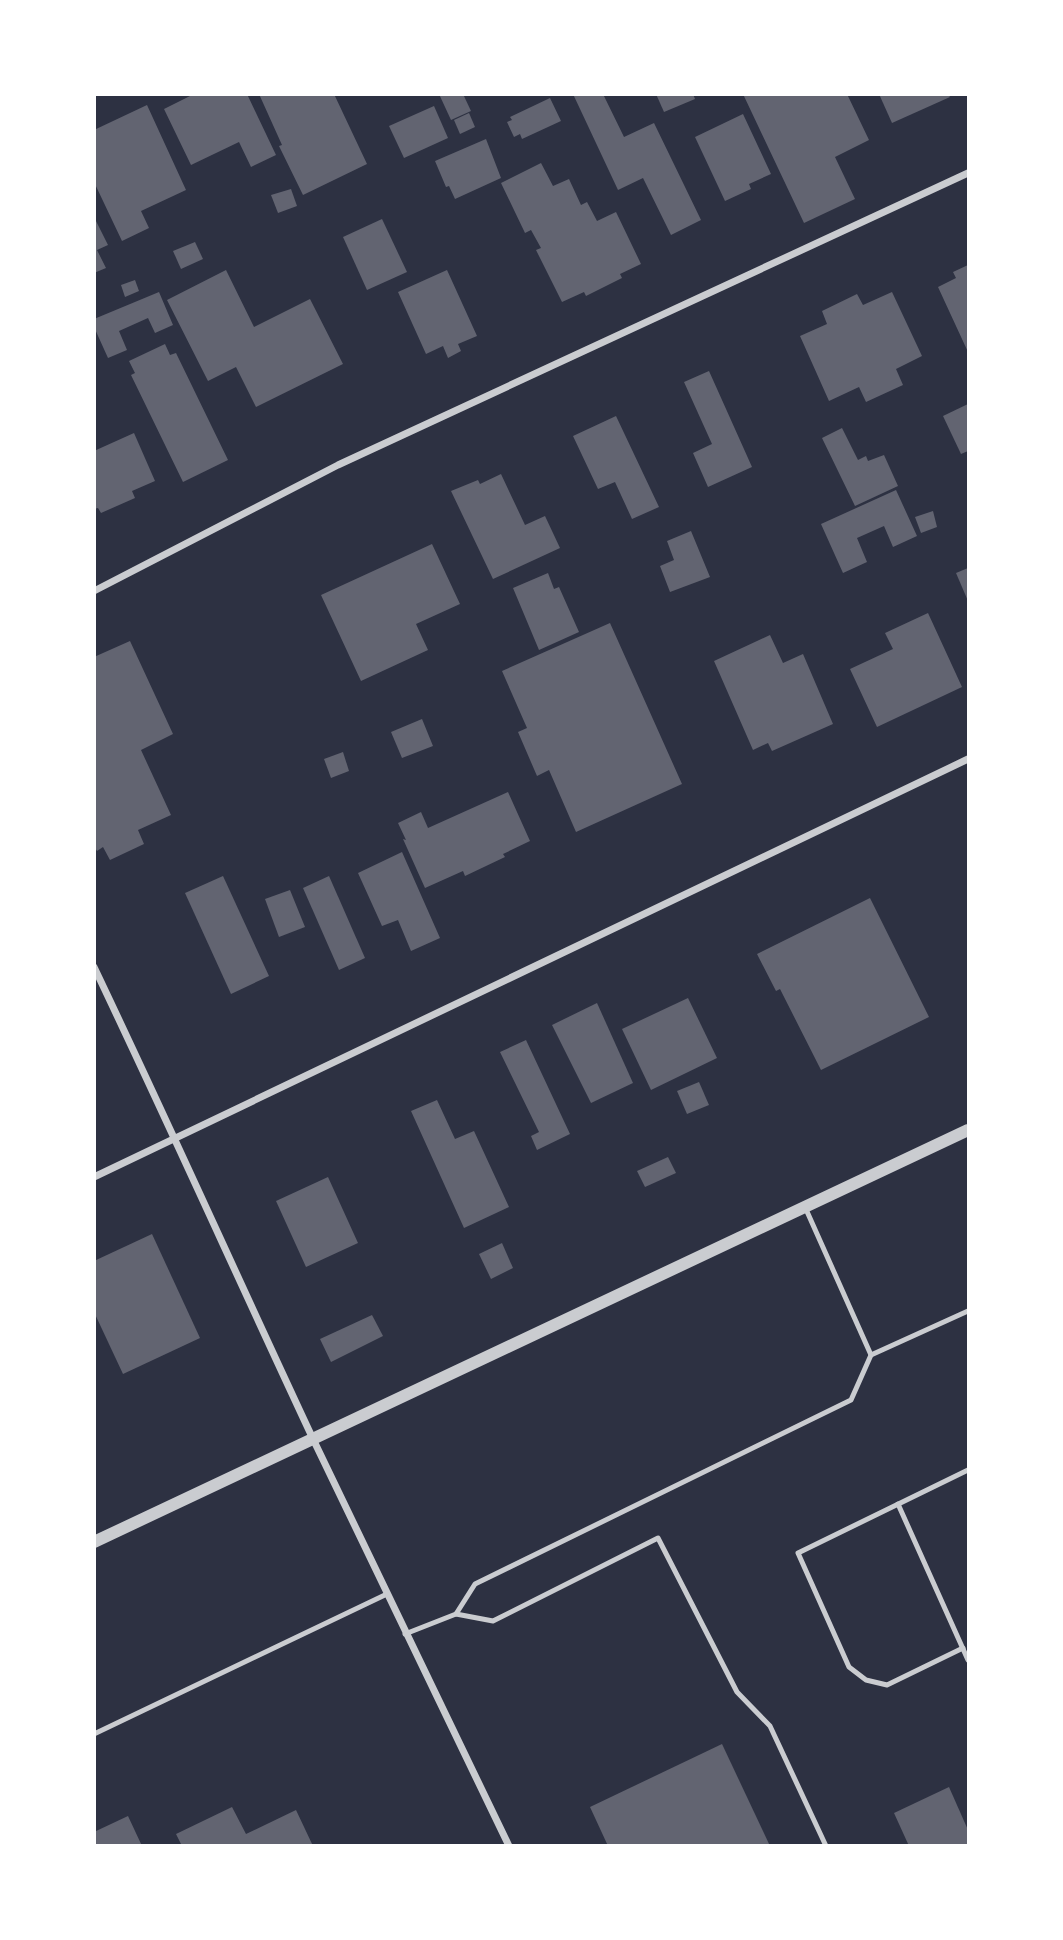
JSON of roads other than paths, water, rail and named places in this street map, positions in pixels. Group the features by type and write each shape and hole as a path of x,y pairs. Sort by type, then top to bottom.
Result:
{"street":[{"path":"94,591 338,465 968,173"},
{"path":"94,1177 968,759"},
{"path":"94,967 405,1634 509,1846"},
{"path":"94,1542 968,1130"}],"lane":[{"path":"805,1207 871,1355"},
{"path":"456,1614 474,1584 851,1400 871,1355 968,1311"},
{"path":"963,1648 887,1685 866,1679 849,1667 798,1553 968,1470"},
{"path":"898,1504 968,1660"},
{"path":"405,1634 456,1614 493,1621 658,1538 737,1692 770,1726 826,1846"},
{"path":"94,1734 387,1594"}]}
